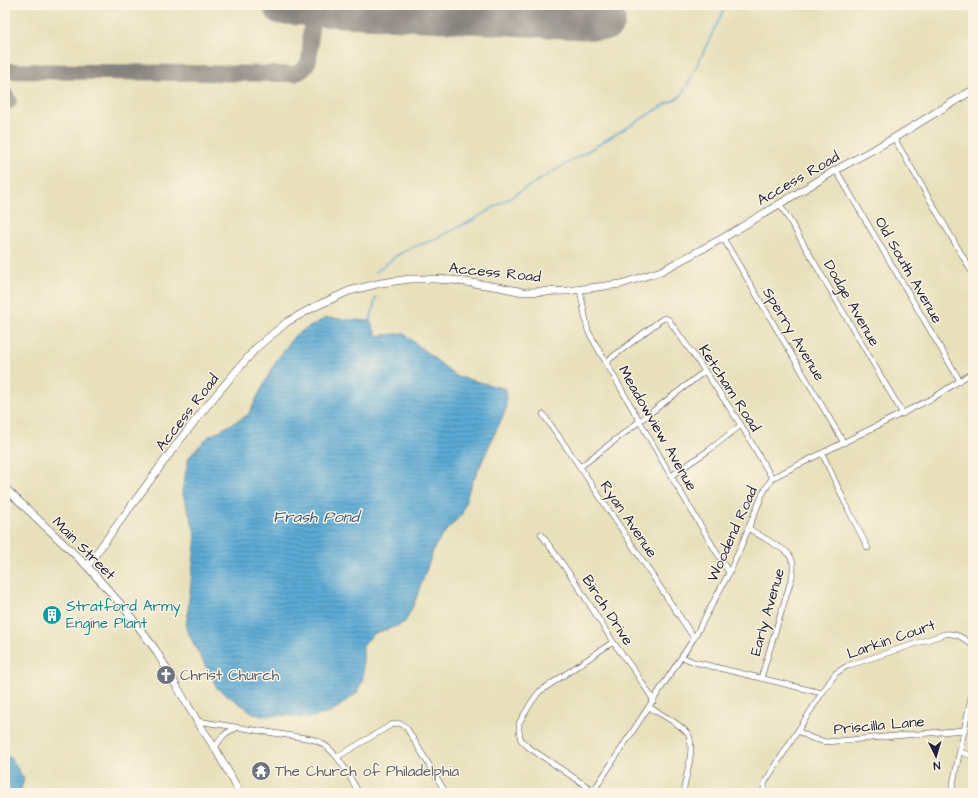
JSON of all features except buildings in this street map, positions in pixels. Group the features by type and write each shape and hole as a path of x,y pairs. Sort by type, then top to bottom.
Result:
{"main road":[{"name":"Access Road","path":"86,566 178,443 210,402 256,348 286,322 312,308 349,291 381,283 410,279 433,278 452,280 523,292 567,291 621,284 661,271 723,238 973,90"},
{"name":"Main Street","path":"5,488 86,566 125,609 155,649 197,721 215,748 240,793"}],"street":[{"path":"894,138 973,274"},
{"name":"Old South Avenue","path":"836,170 960,381"},
{"name":"Dodge Avenue","path":"780,204 903,414"},
{"name":"Sperry Avenue","path":"723,238 844,443"},
{"name":"Meadowview Avenue","path":"580,290 588,331 671,476 729,573"},
{"name":"Ketcham Road","path":"606,362 665,318 670,321 741,425 772,478"},
{"path":"580,466 705,371"},
{"name":"Woodend Road","path":"593,792 694,638 729,573 763,493 772,478 903,414 933,398 973,372"},
{"name":"Ryan Avenue","path":"543,414 580,466 694,638"},
{"path":"671,476 709,450 741,425"},
{"path":"822,453 868,548"},
{"name":"Early Avenue","path":"748,528 787,552 794,566 761,678"},
{"name":"Birch Drive","path":"541,534 576,583 613,642 654,701"},
{"name":"Larkin Court","path":"763,793 765,782 836,673 847,666 949,633 957,634 973,646"},
{"path":"593,792 528,747 521,740 519,727 521,720 539,692 613,642"},
{"path":"682,657 694,662 822,693"},
{"path":"951,793 973,689"},
{"path":"649,707 679,725 690,738 690,756 683,793"},
{"path":"197,721 319,741 327,746 337,757 359,793"},
{"path":"337,757 391,725 398,723 406,727 446,793"},
{"path":"215,748 226,732 238,728"},
{"name":"Priscilla Lane","path":"798,731 811,738 826,742 964,730"},
{"path":"960,752 973,756"}],"water":[{"name":"Frash Pond","path":"326,318 370,321 377,336 403,333 456,376 506,389 506,409 469,490 462,514 446,531 435,546 414,604 405,622 373,634 363,645 363,678 357,693 330,713 307,718 286,715 261,716 252,712 217,688 186,629 196,535 182,491 189,457 208,437 248,415 275,363 295,335"},
{"path":"10,757 24,779 20,793 5,793 5,758"}],"waterway":[{"path":"376,272 396,256 411,248 431,241 471,221 680,97 687,86 726,5"},
{"path":"370,321 376,297"}],"taxiway":[{"path":"349,8 357,5"},
{"path":"385,5 396,11"},
{"path":"294,6 306,13 311,25"},
{"path":"5,71 294,74 303,70 308,63 310,55 311,26 314,18 320,12 331,7"},
{"path":"5,95 9,101"}],"runway":[{"path":"282,5 606,21"}],"place":[{"name":"Stratford Army Engine Plant","path":"52,615"},
{"name":"Christ Church","path":"166,675"},
{"name":"The Church of Philadelphia","path":"261,771"}]}
